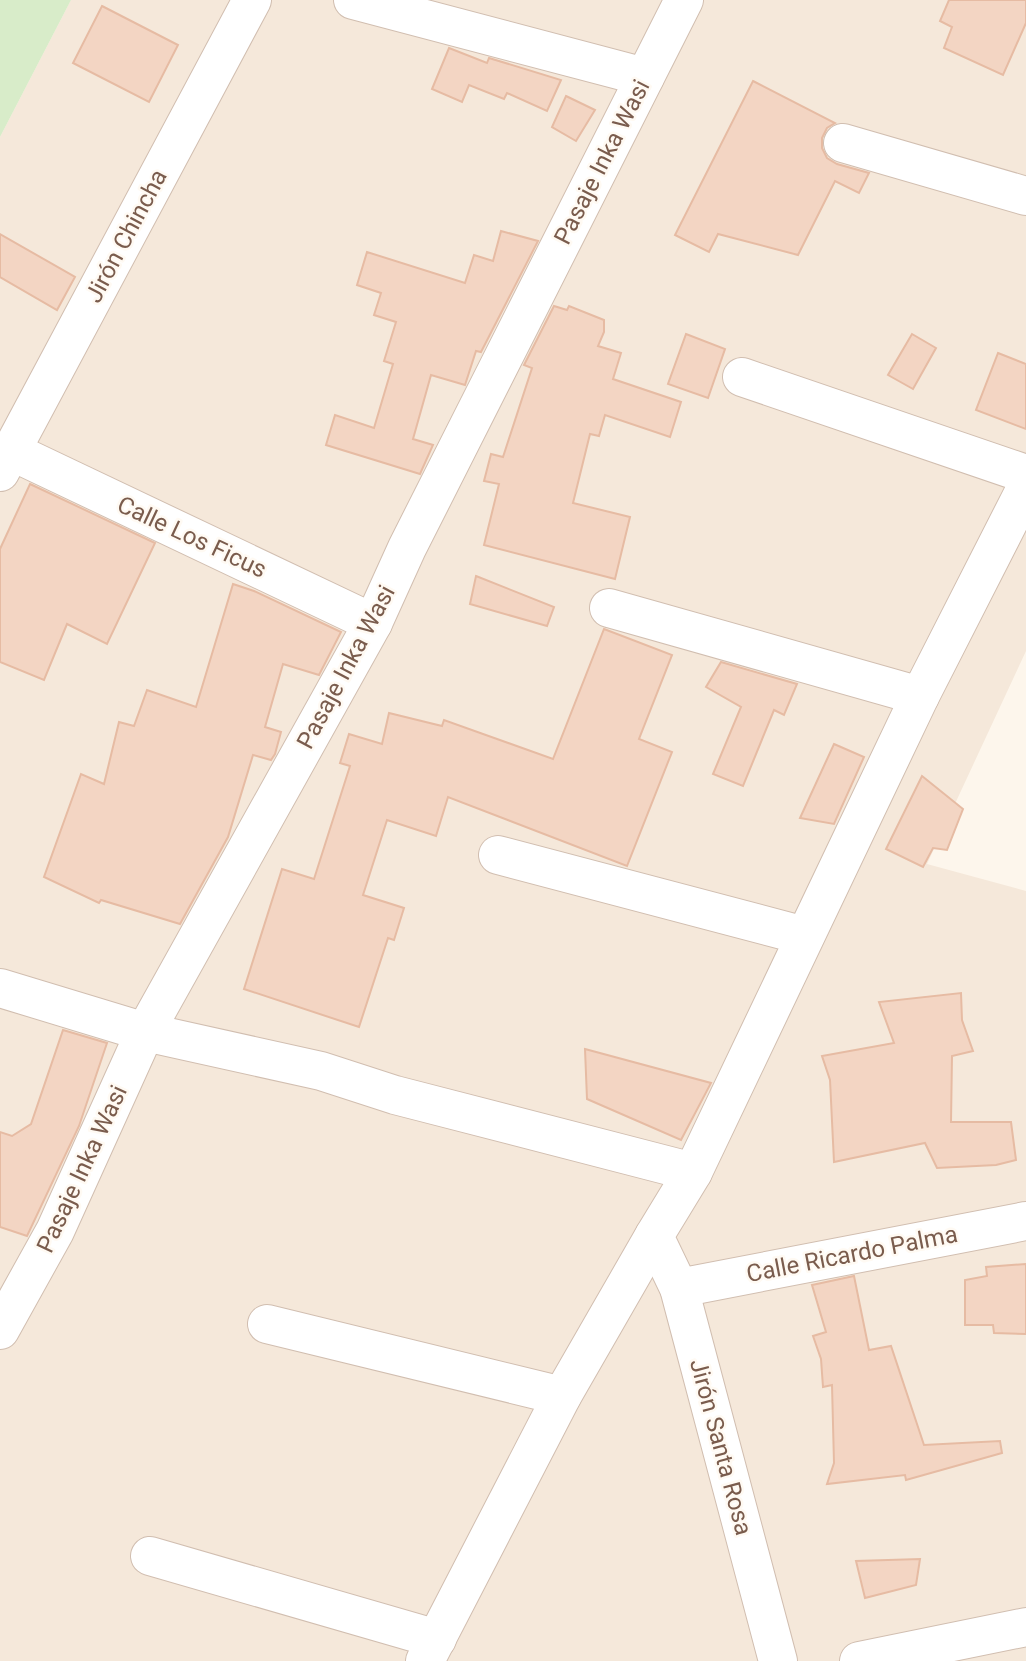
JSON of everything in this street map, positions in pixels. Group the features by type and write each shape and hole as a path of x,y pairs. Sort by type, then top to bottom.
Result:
{"street":[{"name":"Jirón Chincha","path":"6,461 252,0"},
{"path":"353,0 645,77"},
{"name":"Pasaje Inka Wasi","path":"0,1331 55,1231 145,1032 373,623 413,536 684,0"},
{"path":"843,144 1026,196"},
{"path":"742,377 1026,474"},
{"name":"Calle Los Ficus","path":"6,461 373,623"},
{"path":"150,1556 431,1650 562,1396 693,1172 920,696 1026,488"},
{"path":"609,608 920,696"},
{"path":"498,855 805,936"},
{"path":"0,988 145,1032 321,1072 395,1095 693,1172"},
{"name":"Calle Ricardo Palma","path":"679,1288 1026,1221"},
{"name":"Jirón Santa Rosa","path":"654,1236 679,1288 778,1661"},
{"path":"267,1324 562,1396"},
{"path":"859,1661 1026,1626"}],"shaded area":[{"path":"71,0 1026,0 1026,651 927,864 1026,891 1026,1661 0,1661 0,137"}],"green space":[{"path":"0,0 71,0 0,137"}],"building":[{"path":"949,0 1026,0 1026,23 1003,75 944,48 952,27 940,21"},
{"path":"102,6 178,45 149,102 73,63"},
{"path":"449,48 487,63 489,58 561,80 547,111 507,93 504,99 469,85 462,102 432,89"},
{"path":"753,81 835,123 827,128 822,138 822,148 827,158 837,164 869,173 859,193 835,181 798,255 718,234 709,252 675,235"},
{"path":"566,96 595,110 576,141 552,127"},
{"path":"501,231 538,241 481,352 476,351 465,385 431,375 413,439 433,445 420,474 326,445 335,415 374,428 393,364 384,361 396,322 374,315 381,293 357,285 367,252 465,283 474,255 493,261"},
{"path":"0,234 75,277 57,310 0,277"},
{"path":"554,306 567,310 569,306 604,320 604,332 598,346 621,353 613,379 681,402 670,437 605,415 599,436 590,434 573,503 630,517 615,579 484,545 499,484 484,481 491,454 503,457 532,368 524,365"},
{"path":"686,334 725,349 708,398 668,384"},
{"path":"912,334 936,348 913,389 888,375"},
{"path":"998,353 1026,364 1026,429 976,410"},
{"path":"30,484 155,543 107,644 67,624 44,680 0,662 0,549"},
{"path":"476,576 554,607 547,626 470,604"},
{"path":"233,584 254,591 341,632 319,675 283,664 265,727 281,732 275,754 271,760 253,755 228,837 180,924 101,900 99,903 44,877 81,774 104,784 119,722 134,726 147,690 196,707"},
{"path":"604,629 672,655 639,739 672,752 627,866 448,797 436,836 387,820 363,895 404,908 394,940 388,938 359,1027 244,989 282,869 314,879 350,766 340,763 349,734 382,744 389,713 442,726 444,720 553,759"},
{"path":"721,662 797,684 784,715 774,710 743,786 713,774 741,707 706,687"},
{"path":"834,744 864,757 834,824 800,818"},
{"path":"922,776 963,809 947,850 933,848 923,867 886,849"},
{"path":"961,993 962,1020 973,1051 952,1056 951,1122 1011,1122 1016,1160 996,1165 937,1168 925,1143 834,1162 830,1080 822,1056 894,1043 879,1002"},
{"path":"63,1030 107,1043 79,1126 27,1236 0,1227 0,1132 12,1136 31,1124"},
{"path":"585,1049 711,1083 681,1140 587,1099"},
{"path":"1026,1264 1026,1334 994,1333 993,1325 965,1325 965,1280 987,1276 986,1267"},
{"path":"854,1276 869,1350 891,1346 924,1445 1000,1441 1002,1453 906,1480 905,1475 827,1484 834,1463 832,1385 823,1387 821,1359 813,1336 826,1332 812,1285"},
{"path":"920,1559 916,1585 865,1598 856,1561"}]}
